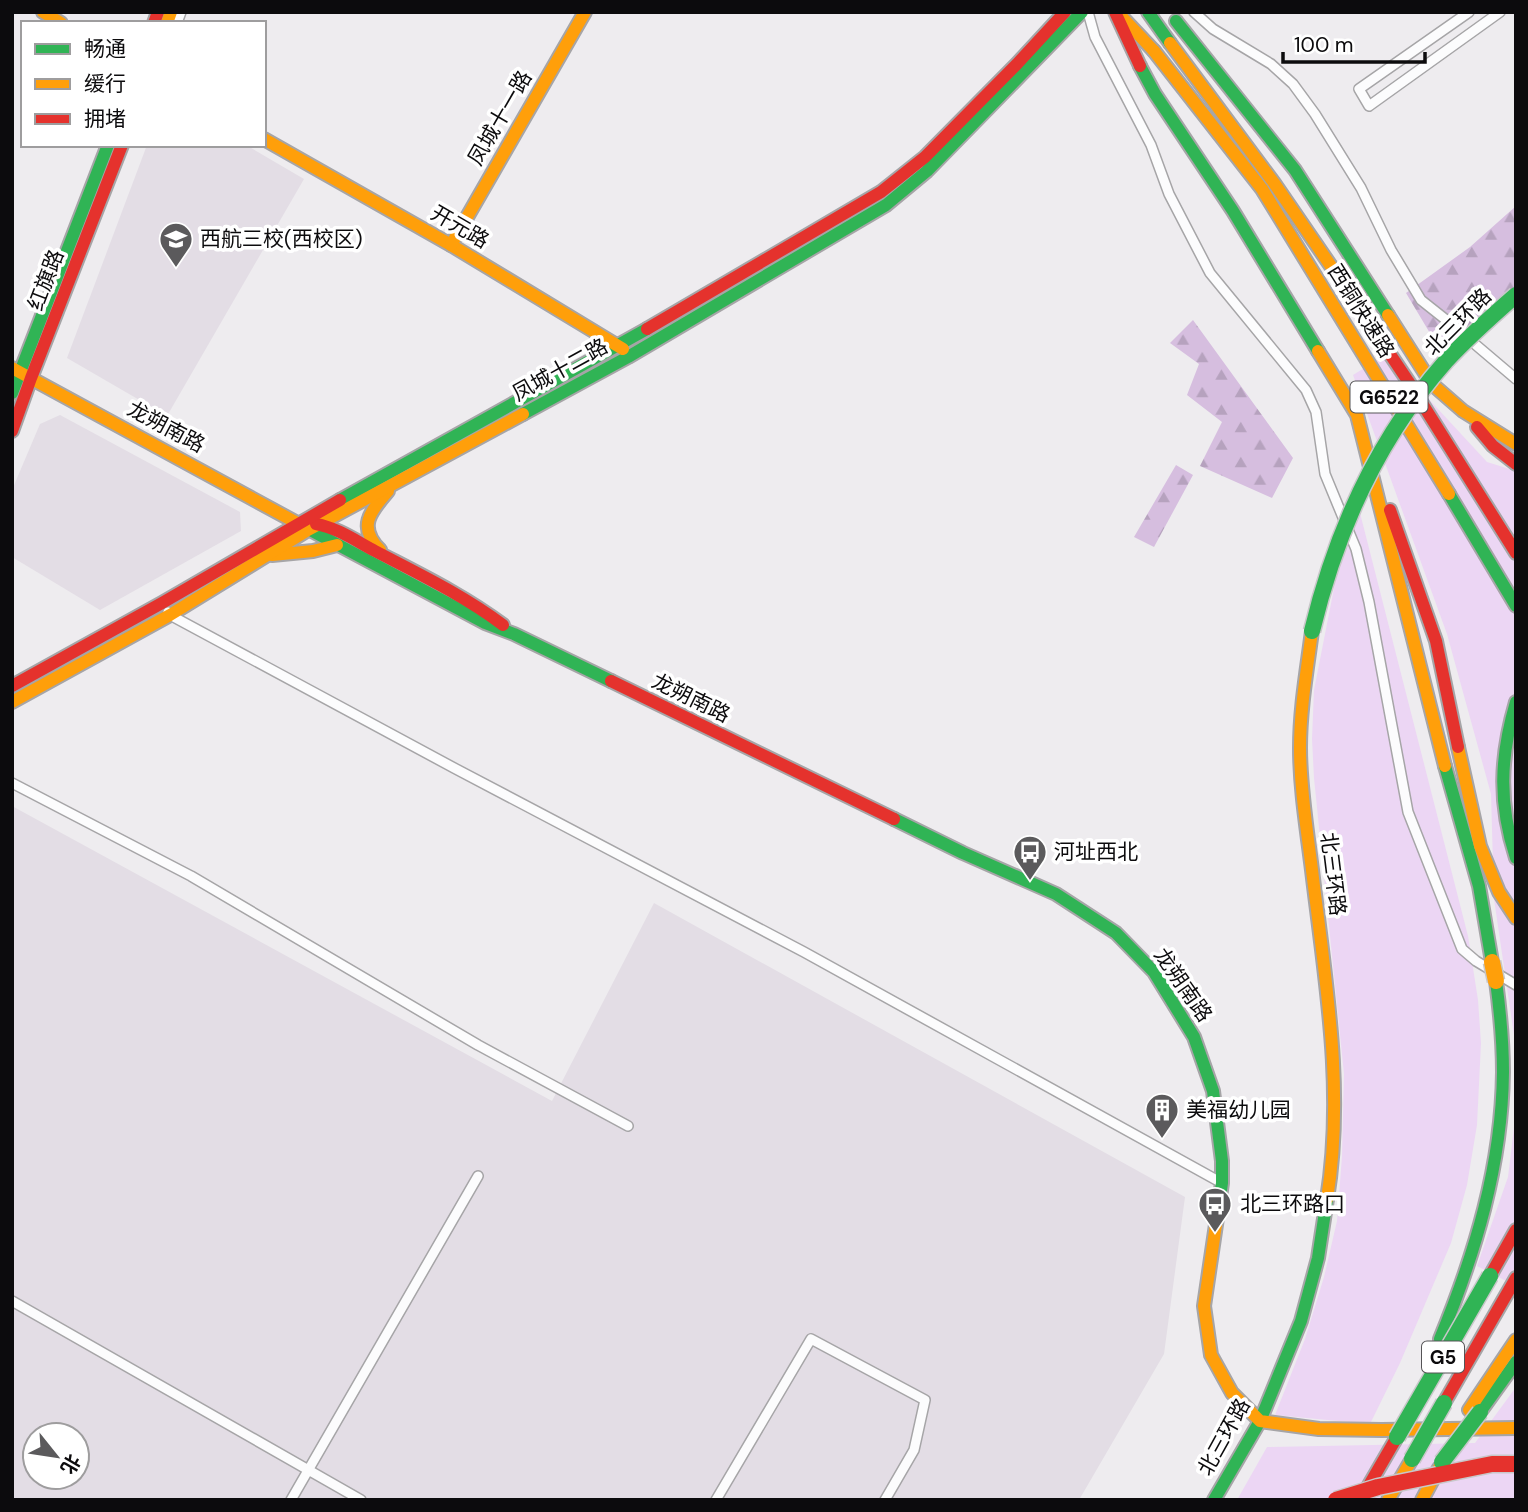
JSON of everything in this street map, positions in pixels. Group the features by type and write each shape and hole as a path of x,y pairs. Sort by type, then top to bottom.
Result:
{"main road":[{"name":"凤城十一路","path":"451,245 585,12"},
{"name":"凤城十二路","path":"12,702 166,609 881,192 925,157 1065,12"},
{"name":"凤城十二路","path":"12,686 268,555 310,526 392,485 632,354 886,205 927,172 1082,12"},
{"name":"西铜快速路","path":"1116,12 1175,76 1262,190 1516,606"},
{"path":"1116,12 1155,94 1233,211 1357,415 1436,641 1480,846 1499,892 1516,918"},
{"name":"西铜快速路","path":"1148,12 1281,193 1408,381 1516,553"},
{"path":"1171,15 1294,170 1432,384 1463,411 1493,446 1516,464"},
{"name":"开元路","path":"266,140 451,245 632,354"},
{"name":"红旗路","path":"12,431 21,373 107,147"},
{"name":"红旗路","path":"12,393 121,147"},
{"name":"北三环路","path":"1214,1500 1260,1422 1301,1321 1318,1258 1331,1176 1335,1104 1331,1024 1304,808 1300,749 1301,703 1312,631 1324,583 1340,534 1363,484 1395,427 1437,372 1481,326 1516,295"},
{"name":"龙朔南路","path":"21,373 310,526 384,556 483,609 514,634"},
{"path":"1463,411 1516,444"},
{"path":"1357,415 1439,745 1479,887 1499,1000 1503,1067 1501,1118 1493,1171 1474,1250 1455,1304 1397,1437"},
{"path":"384,556 369,538 368,522 371,512 392,485"},
{"name":"龙朔南路","path":"310,526 337,545 485,622 963,853 1056,894 1116,933 1154,972 1194,1037 1213,1091 1222,1161 1222,1183 1204,1306 1212,1355 1233,1393 1260,1422"},
{"path":"268,555 313,551 337,545"},
{"path":"1516,702 1508,729 1502,771 1505,820 1516,858"},
{"name":"G5","path":"1361,1500 1516,1230"},
{"name":"G5","path":"1388,1500 1516,1278"},
{"path":"1422,1500 1516,1340"},
{"path":"1474,1411 1516,1362"},
{"path":"1260,1422 1319,1429 1516,1427"},
{"path":"1336,1500 1378,1487 1479,1466 1516,1464"}],"street":[{"path":"1088,12 1095,37 1151,145 1169,194 1210,273 1306,390 1316,412 1325,474 1356,549 1366,588 1408,812 1462,949 1476,961 1516,985"},
{"path":"1194,12 1213,29 1271,64 1293,84 1361,188 1391,250 1421,300 1516,379"},
{"path":"1469,12 1359,89 1369,106 1500,12"},
{"path":"166,609 456,769 804,952 1222,1183"},
{"path":"12,783 191,877 478,1045 628,1126"},
{"path":"291,1500 478,1176"},
{"path":"12,1301 361,1500"},
{"path":"716,1500 811,1339 925,1399 914,1450 885,1500"}],"shaded area":[{"name":"西航三校(西校区)","path":"146,147 249,147 304,179 167,416 67,358"},
{"path":"1387,354 1487,462 1516,471 1516,1049 1494,899 1491,794 1447,634 1353,375"},
{"path":"60,415 240,512 241,531 100,610 12,557 12,490 40,424"},
{"path":"1360,513 1468,936 1478,1000 1481,1043 1477,1125 1467,1185 1451,1243 1400,1363 1370,1424 1275,1415 1305,1339 1324,1277 1337,1221 1344,1074 1312,739 1314,690 1335,583 1343,551"},
{"path":"12,806 552,1101 654,903 1185,1197 1164,1354 1079,1500 12,1500"},
{"path":"1516,1111 1516,1286 1477,1266 1508,1177"},
{"path":"1516,1387 1516,1494 1512,1500 1237,1500 1267,1447 1475,1443"}],"green space":[{"path":"1516,206 1516,288 1443,355 1406,293 1470,247"},
{"path":"1193,320 1293,458 1272,498 1200,466 1222,422 1187,395 1199,364 1170,343"},
{"path":"1176,465 1193,475 1154,547 1134,537"}],"traffic: fast":[{"path":"523,414 628,357 886,205 927,171 1082,12"},
{"path":"1148,12 1170,43"},
{"path":"1176,21 1295,170 1388,315"},
{"path":"1140,66 1155,94 1233,211 1318,351"},
{"path":"12,393 107,147"},
{"path":"1312,631 1333,558 1347,522 1362,488 1399,422 1446,361 1516,295"},
{"path":"340,500 647,329"},
{"path":"1449,494 1516,606"},
{"path":"299,524 485,623 514,634 611,681"},
{"path":"1516,702 1507,742 1503,780 1506,818 1516,858"},
{"path":"1445,766 1479,886 1492,962"},
{"path":"894,819 1056,894 1116,933 1154,972 1194,1037 1213,1091 1222,1161 1218,1211"},
{"path":"1440,1339 1475,1242 1498,1141 1503,1072 1496,981"},
{"path":"1214,1500 1260,1421 1301,1321 1318,1258 1327,1199"},
{"path":"1397,1437 1490,1276"},
{"path":"1480,1412 1516,1362"},
{"path":"1412,1459 1444,1403"},
{"path":"1442,1462 1480,1412"}],"traffic: slow":[{"path":"43,12 58,21"},
{"path":"168,21 171,12"},
{"path":"451,245 585,12"},
{"path":"1121,16 1154,51"},
{"path":"1170,43 1274,183 1335,272"},
{"path":"1154,51 1262,189 1449,494"},
{"path":"266,140 451,245 623,349"},
{"path":"1388,315 1432,384 1463,411 1516,444"},
{"path":"1318,351 1357,415 1445,766"},
{"path":"12,368 299,524"},
{"path":"12,702 170,615 308,530 523,414"},
{"path":"380,550 373,542 368,527 371,513 388,491"},
{"path":"272,555 313,551 337,545"},
{"path":"1312,631 1301,718 1300,763 1334,1075 1332,1158 1327,1199"},
{"path":"1458,747 1480,846 1499,892 1516,918"},
{"path":"1492,962 1496,981"},
{"path":"1218,1211 1204,1306 1211,1355 1232,1393 1260,1421 1319,1429 1516,1428"},
{"path":"1469,1410 1516,1340"},
{"path":"1388,1500 1412,1459"},
{"path":"1422,1500 1439,1468"}],"traffic: jam":[{"path":"155,21 158,12"},
{"path":"647,329 881,192 925,157 1065,12"},
{"path":"1115,12 1140,66"},
{"path":"12,431 121,147"},
{"path":"1335,272 1408,381 1516,553"},
{"path":"1477,427 1493,446 1516,464"},
{"path":"12,686 340,500"},
{"path":"1390,510 1436,641 1458,747"},
{"path":"316,524 339,532 424,577 503,625"},
{"path":"611,681 894,819"},
{"path":"1490,1276 1516,1230"},
{"path":"1444,1403 1516,1278"},
{"path":"1361,1499 1397,1437"},
{"path":"1336,1500 1378,1487 1492,1464 1516,1464"}],"place":[{"name":"西航三校(西校区)","path":"176,269"},
{"name":"河址西北","path":"1030,882"},
{"name":"美福幼儿园","path":"1162,1140"},
{"name":"北三环路口","path":"1215,1234"}]}
